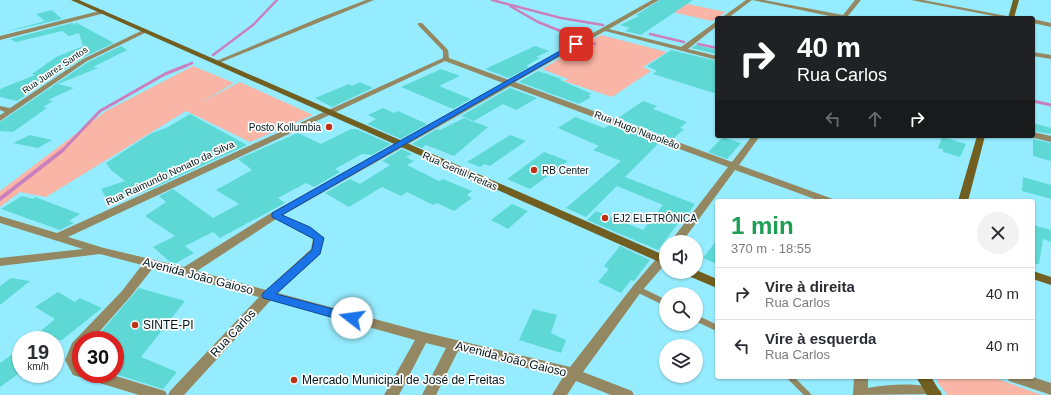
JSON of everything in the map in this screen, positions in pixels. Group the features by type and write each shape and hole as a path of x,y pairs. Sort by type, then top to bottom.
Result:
{"main road":[{"name":"Rua Gentil Freitas","path":"74,0 217,62 398,144 659,256"},
{"path":"1012,16 1016,0"},
{"path":"964,199 980,138"},
{"path":"1035,275 1051,281"},
{"path":"703,278 715,283"},
{"path":"924,379 935,395"}],"street":[{"path":"217,62 370,0"},
{"path":"186,272 275,215 398,144 656,0"},
{"path":"727,16 750,0"},
{"path":"755,0 836,16"},
{"path":"847,16 858,0"},
{"path":"914,0 1001,16"},
{"path":"0,38 103,12"},
{"path":"1035,22 1051,25"},
{"path":"420,24 446,51 447,57 445,59"},
{"path":"683,49 715,25"},
{"path":"603,29 715,57"},
{"name":"Rua Juarez Santos","path":"0,119 85,60 145,31"},
{"path":"1035,54 1051,57"},
{"name":"Rua Hugo Napoleão","path":"445,59 823,199"},
{"name":"Rua Raimundo Nonato da Silva","path":"58,237 331,113 445,59"},
{"path":"0,108 12,111"},
{"path":"1035,135 1051,139"},
{"path":"681,235 754,138"},
{"name":"Rua Carlos","path":"175,395 267,296 316,251 319,238 275,215"},
{"name":"Avenida João Gaioso","path":"0,219 102,251 186,272 267,296 454,345 573,374 627,395"},
{"path":"0,262 102,251"},
{"path":"92,331 126,294 150,263"},
{"path":"559,395 637,289 659,265"},
{"path":"391,395 423,337"},
{"path":"429,395 454,345"},
{"path":"860,395 861,379"},
{"path":"1020,379 1051,389"},
{"path":"120,383 160,395"},
{"path":"864,395 882,391 908,390 935,395"}],"lane":[{"path":"637,289 659,300"},
{"path":"703,321 715,327"},
{"path":"792,379 808,395"}],"shaded area":[{"path":"660,0 668,0 726,12 720,16 715,16 715,19 712,21 649,7"},
{"path":"601,35 667,52 643,67 651,71 612,97 564,81 568,79 542,69"},
{"path":"193,66 234,83 200,103 240,82 313,115 250,142 186,111 46,197 20,192 0,207 0,191 106,111"},
{"path":"938,379 998,379 1042,395 948,395 937,382"}],"building":[{"path":"660,0 693,0 641,35 625,31 630,28 620,25 639,16 636,15"},
{"path":"52,10 62,19 0,33 45,21 36,14"},
{"path":"75,22 114,43 82,58 17,101 0,97 0,89 35,75 32,74 56,57 83,46 79,33 69,36 62,31 16,42 10,39 72,23 76,25"},
{"path":"696,45 715,50 715,54 691,48"},
{"path":"121,46 127,50 93,67 98,68 58,84 74,88 48,100 53,101 43,107 47,108 13,132 0,131 0,122 88,62"},
{"path":"535,46 549,51 536,57 540,58 526,66 529,67 509,78 485,69"},
{"path":"671,50 715,61 715,93 653,74 657,71 647,66"},
{"path":"441,69 460,76 439,86 471,99 453,109 401,87"},
{"path":"538,71 562,79 560,80 592,94 588,95 591,97 579,104 519,82"},
{"path":"360,82 373,88 332,107 315,98 349,84 352,86"},
{"path":"510,88 537,98 516,110 503,104 474,121 461,116"},
{"path":"643,101 657,106 653,109 687,122 680,128 684,129 673,139 618,118"},
{"path":"383,108 394,113 398,111 427,124 401,139 367,124 376,119 368,115"},
{"path":"190,114 247,145 151,189 134,195 130,190 107,199 101,189 125,181 111,170 106,163 150,134 168,127"},
{"path":"575,117 604,128 610,125 659,143 625,177 695,204 687,215 685,214 669,235 659,235 658,250 587,220 596,211 643,230 663,205 617,186 586,217 566,208 621,161 593,150 599,146 558,128"},
{"path":"464,118 488,127 454,156 426,145 422,148 412,144 437,129 440,130"},
{"path":"1035,124 1051,128 1051,134 1035,131"},
{"path":"351,129 356,129 391,144 372,155 362,154 335,169 340,172 314,187 306,183 278,198 285,203 220,238 213,232 185,246 194,253 176,263 170,262 153,247 175,236 145,216 166,202 159,196 173,189 213,218 239,204 216,190 252,170 238,159 298,133 321,144"},
{"path":"30,135 52,140 38,148 13,143"},
{"path":"510,135 526,141 490,166 485,164 480,167 467,162"},
{"path":"722,138 741,143 727,159 708,152"},
{"path":"942,138 966,144 960,157 943,152 943,149 938,148"},
{"path":"1033,139 1051,143 1051,161 1033,156"},
{"path":"402,149 412,154 406,157 414,161 407,165 439,181 443,179 472,191 467,195 472,198 454,211 437,203 433,205 407,192 401,196 382,187 349,207 325,193 350,179 360,184 390,165 382,161"},
{"path":"544,152 568,161 530,189 507,179"},
{"path":"1023,177 1051,185 1051,199 1022,191"},
{"path":"22,196 33,199 35,197 80,214 69,221 74,223 60,230 1,209"},
{"path":"512,204 528,211 508,229 491,220"},
{"path":"1035,226 1051,230 1051,242 1043,239 1039,264 1035,264"},
{"path":"715,243 715,263 703,258"},
{"path":"620,246 650,260 634,281 631,280 621,293 598,282 609,269 604,266"},
{"path":"11,278 30,281 0,305 0,286"},
{"path":"139,288 185,301 141,357 177,372 163,389 124,377 124,331 102,331"},
{"path":"58,292 75,302 80,298 102,308 64,338 64,331 41,331 55,319 35,307"},
{"path":"533,309 557,315 551,333 566,340 561,353 519,340"},
{"path":"12,354 12,378 0,387 0,363"}],"waterway":[{"path":"213,55 253,25 277,0"},
{"path":"492,0 561,18 603,25"},
{"path":"510,6 538,22 578,38"},
{"path":"650,34 684,42"},
{"path":"589,42 595,44"},
{"path":"698,44 715,48"},
{"path":"183,67 192,63"},
{"path":"63,150 100,111 165,74 185,66"},
{"path":"1035,101 1051,105"},
{"path":"0,199 63,150"}],"place":[{"name":"Posto Kollumbia","path":"329,127"},
{"name":"RB Center","path":"534,170"},
{"name":"EJ2 ELETRÔNICA","path":"605,218"},
{"name":"SINTE-PI","path":"135,325"},
{"name":"Mercado Municipal de José de Freitas","path":"294,380"}],"route":[{"path":"352,318 267,296 316,251 319,238 275,215 576,44"}]}
